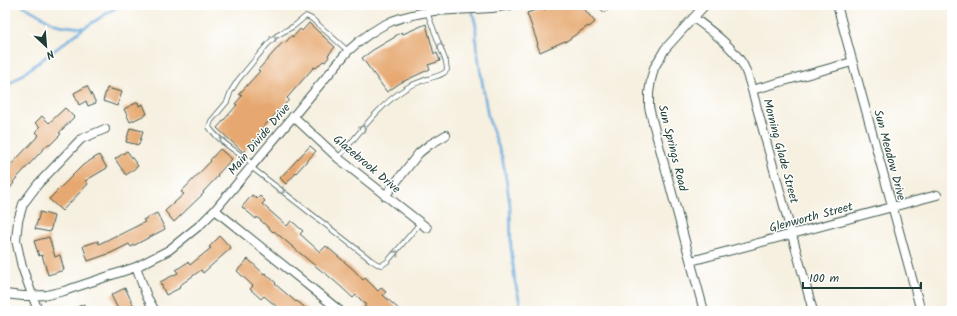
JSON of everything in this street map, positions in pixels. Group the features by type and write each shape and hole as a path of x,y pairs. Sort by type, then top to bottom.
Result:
{"street":[{"name":"Main Divide Drive","path":"5,294 33,296 47,295 64,291 136,267 169,250 200,225 215,210 348,51 363,38 391,21 411,15 434,11 492,8 510,5"},
{"name":"Sun Springs Road","path":"704,311 653,123 649,107 649,93 654,68 665,49 705,5"},
{"name":"Sun Meadow Drive","path":"837,5 921,311"},
{"name":"Morning Glade Street","path":"694,18 723,40 742,63 747,74 813,311"},
{"path":"752,90 852,62"},
{"name":"Glazebrook Drive","path":"293,116 338,158 427,228"},
{"path":"38,311 22,267 16,240 22,204 38,184 81,139 105,129"},
{"path":"386,196 419,153 446,135"},
{"name":"Glenworth Street","path":"691,261 937,195"},
{"path":"215,210 340,311"},
{"path":"136,267 147,297 155,311"}],"lane":[{"path":"338,158 374,116 391,100 406,88 421,81 444,74 447,70 446,62 427,12"},
{"path":"348,51 312,18 306,16 294,26 276,36 267,45 238,80 226,102 211,121 209,127 213,133 252,165 377,264 382,265 388,261 420,223"}],"building":[{"path":"553,5 581,5 595,22 565,42 540,52 527,13 544,7 545,10"},
{"path":"596,5 612,5 605,13"},
{"path":"309,23 335,47 328,55 329,57 325,62 323,61 316,68 314,67 287,98 289,100 243,152 217,128 237,105 235,104 242,96 239,94 260,71 258,70 283,42 285,43 292,35 293,37 300,29 302,31"},
{"path":"426,24 434,54 437,53 440,61 428,65 430,69 400,83 387,92 362,58 402,32 403,34"},
{"path":"87,86 96,103 88,106 86,101 79,105 74,93"},
{"path":"107,88 122,92 117,106 103,101"},
{"path":"138,102 139,106 143,104 147,114 130,122 124,109"},
{"path":"65,108 74,117 59,133 61,134 50,145 48,144 13,182 14,183 5,195 5,171 39,135 36,132 40,127 35,123 42,116 49,123"},
{"path":"130,128 143,131 139,145 126,142"},
{"path":"310,146 316,151 286,184 280,178"},
{"path":"220,149 232,159 203,192 204,193 174,222 165,211 184,194 181,192 211,161 210,160"},
{"path":"127,151 138,166 126,175 115,159"},
{"path":"99,155 107,168 85,181 88,184 62,211 49,199 83,165"},
{"path":"252,195 257,199 260,196 265,201 262,204 287,226 291,221 294,223 303,231 300,234 320,252 326,246 354,270 363,280 365,278 378,291 381,288 386,292 383,295 401,311 368,311 364,307 366,305 356,295 353,298 257,217 256,219 242,207"},
{"path":"40,212 54,216 50,232 35,229"},
{"path":"157,213 165,229 131,247 129,244 111,253 88,261 83,246 98,241 99,244 117,236 145,222 143,220"},
{"path":"220,236 231,248 203,273 201,270 179,286 180,288 166,295 160,282 178,273 176,270 188,262 190,265 211,248 209,247"},
{"path":"49,237 55,257 60,255 64,270 48,275 42,255 39,256 34,241"},
{"path":"248,259 296,302 297,301 309,311 282,311 264,296 261,299 250,289 253,286 237,271"},
{"path":"125,288 136,311 119,311 111,295"},
{"path":"84,304 87,311 69,311"}],"waterway":[{"path":"22,5 55,24 84,28"},
{"path":"5,87 84,28 120,5"},
{"path":"471,5 476,26 476,44 488,117 502,157 505,172 510,205 511,248 515,282 522,311"}]}
